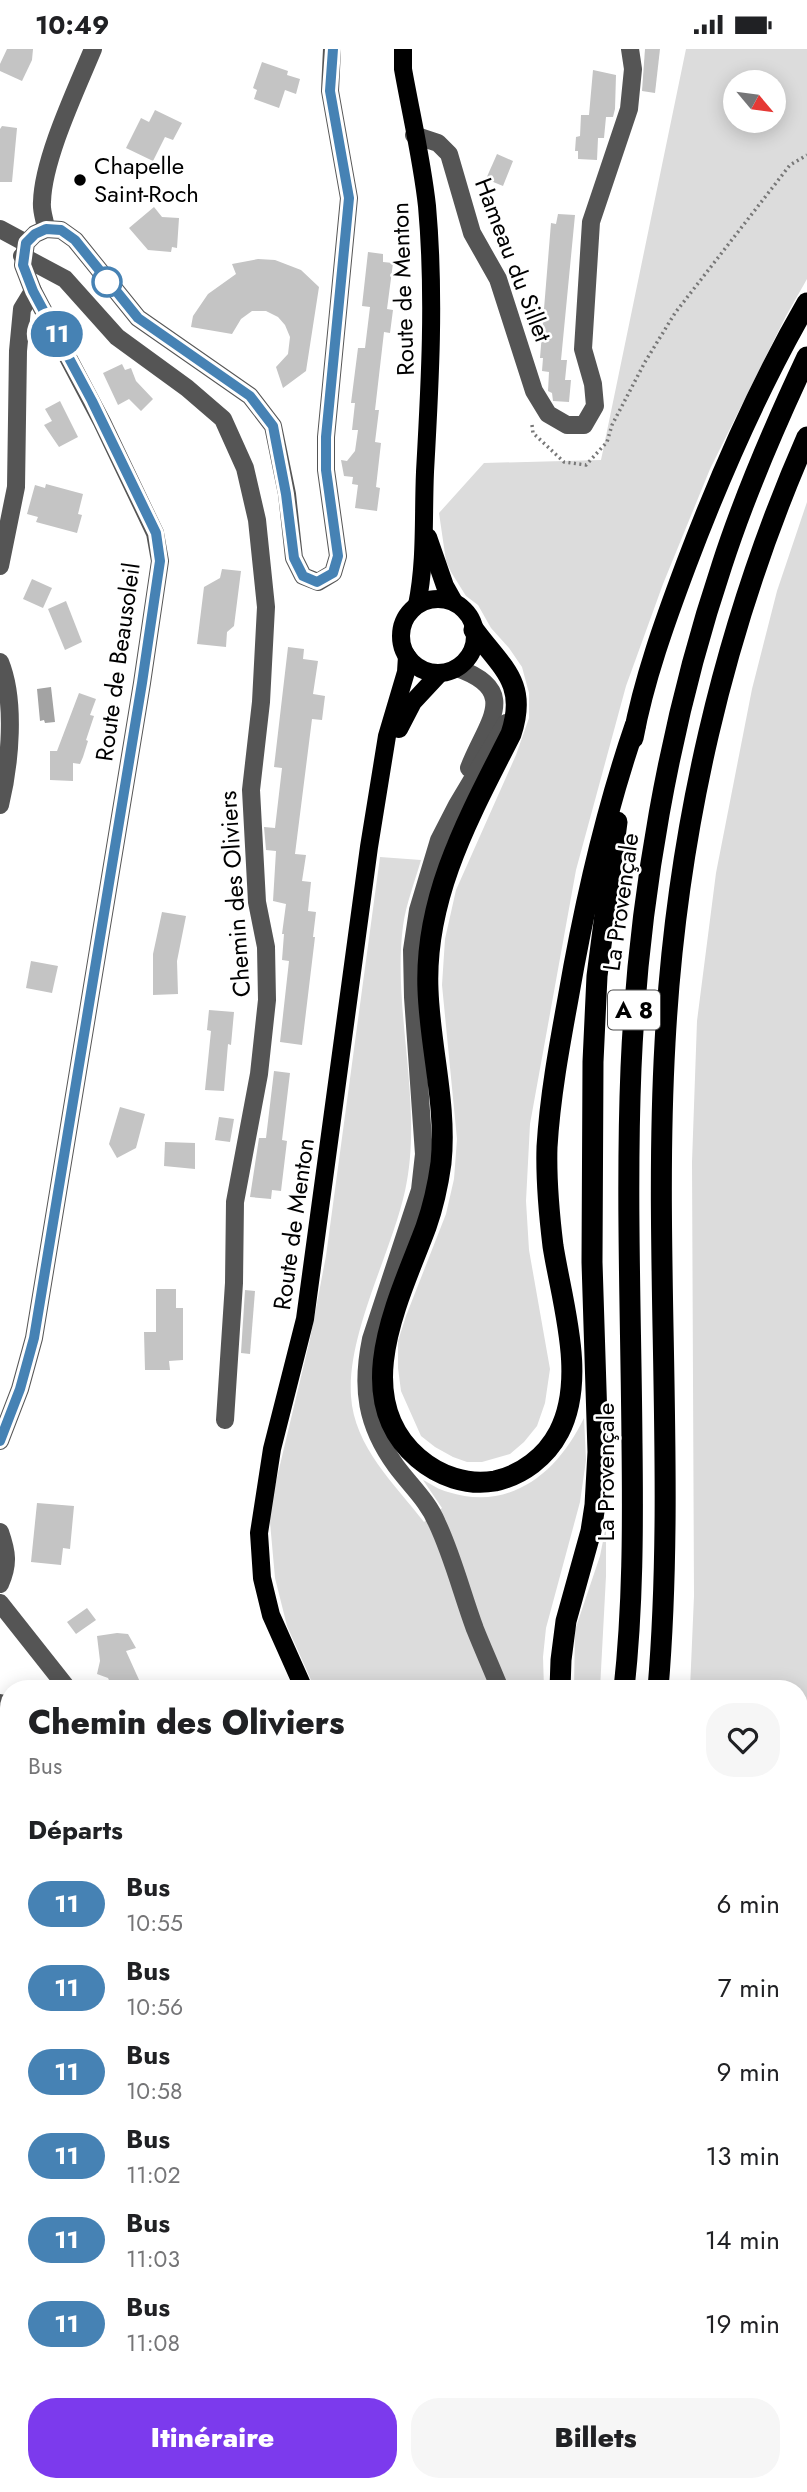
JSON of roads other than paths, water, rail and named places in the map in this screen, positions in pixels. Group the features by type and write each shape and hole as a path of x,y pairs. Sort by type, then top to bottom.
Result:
{"highway":[{"path":"474,630 509,675 518,701 518,714 511,734 454,851 434,915 429,951 428,991 440,1095 441,1162 435,1196 396,1303 384,1354 383,1382 391,1421 402,1441 415,1455 432,1469 458,1479 486,1482 519,1473 534,1463 559,1432 567,1413 572,1369 548,1191 550,1111 588,893 603,826 669,612 702,522 770,372 807,303"},
{"name":"La Provençale","path":"625,1680 633,1533 631,1071 635,991 647,893 662,801 686,692 722,564 770,437 807,357"},
{"name":"A 8","path":"659,1680 667,1492 662,1139 665,1043 674,934 688,830 731,646 783,490 807,437"},
{"path":"560,1680 566,1621 591,1531 594,1505 597,1452 592,1163 597,976 614,839 635,726"}],"main road":[{"name":"Route de Menton","path":"403,49 403,69 426,204 432,293 431,390 424,501 426,530 417,605"},
{"name":"Route de Menton","path":"426,530 445,586 454,602"},
{"path":"430,599 454,602 471,618 475,641 471,652 448,670 426,671 415,665 402,645 404,621 417,605 430,599"},
{"name":"Route de Menton","path":"300,1680 271,1615 262,1578 259,1533 272,1449 305,1319 369,847 387,736 406,672 407,656"},
{"name":"Route de Menton","path":"385,757 413,702 448,670"}],"street":[{"path":"46,229 41,204 44,182 93,49"},
{"path":"24,249 35,234 46,229 61,230 75,240 138,318 250,396 273,426 286,494 294,558 303,576 317,582 333,573 338,556 326,470 326,437 349,198 330,91 332,49"},
{"name":"Hameau du Sillet","path":"414,135 438,143 449,154 472,233 498,279 534,391 548,414 567,425 584,425 596,406 583,349 592,222 629,109 633,69 630,49"},
{"name":"Chemin des Oliviers","path":"0,229 65,279 117,337 187,388 223,419 245,468 257,520 266,607 261,702 251,790 257,902 266,947 267,1000 259,1074 235,1202 234,1283 225,1420"},
{"name":"Route de Beausoleil","path":"0,1441 20,1389 34,1338 160,561 156,533 24,273 24,249"},
{"path":"65,279 86,254"},
{"path":"0,566 16,487 18,351 22,309 33,291"},
{"path":"0,662 6,677 9,729 6,778 0,805"},
{"path":"448,670 484,680 492,689 494,701 493,713 475,753 457,805"},
{"path":"496,1680 433,1513 383,1445 371,1416 365,1390 371,1339 420,1190 424,1154 412,950 426,877 439,840 457,805 518,701"},
{"path":"0,1532 5,1546 7,1569 0,1584"},
{"path":"0,1603 61,1680"}],"place":[{"name":"Chapelle Saint-Roch","path":"80,180"}]}
